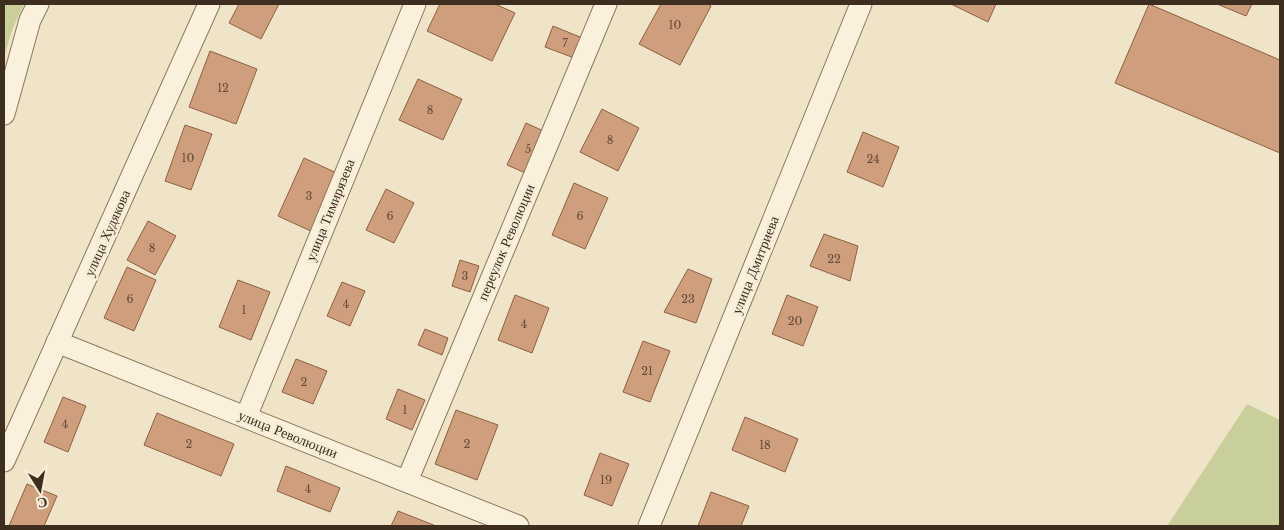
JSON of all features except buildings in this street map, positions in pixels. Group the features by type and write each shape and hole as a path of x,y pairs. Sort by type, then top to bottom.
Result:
{"street":[{"path":"4,114 30,20 38,4"},
{"name":"улица Худякова","path":"4,461 209,4"},
{"name":"улица Тимирязева","path":"246,417 415,4"},
{"name":"переулок Революции","path":"407,481 606,4"},
{"name":"улица Дмитриева","path":"649,526 861,4"},
{"name":"улица Революции","path":"57,342 518,526"}],"green space":[{"path":"4,4 24,4 13,28 4,56"},
{"path":"1247,404 1280,420 1280,526 1167,526"}]}
